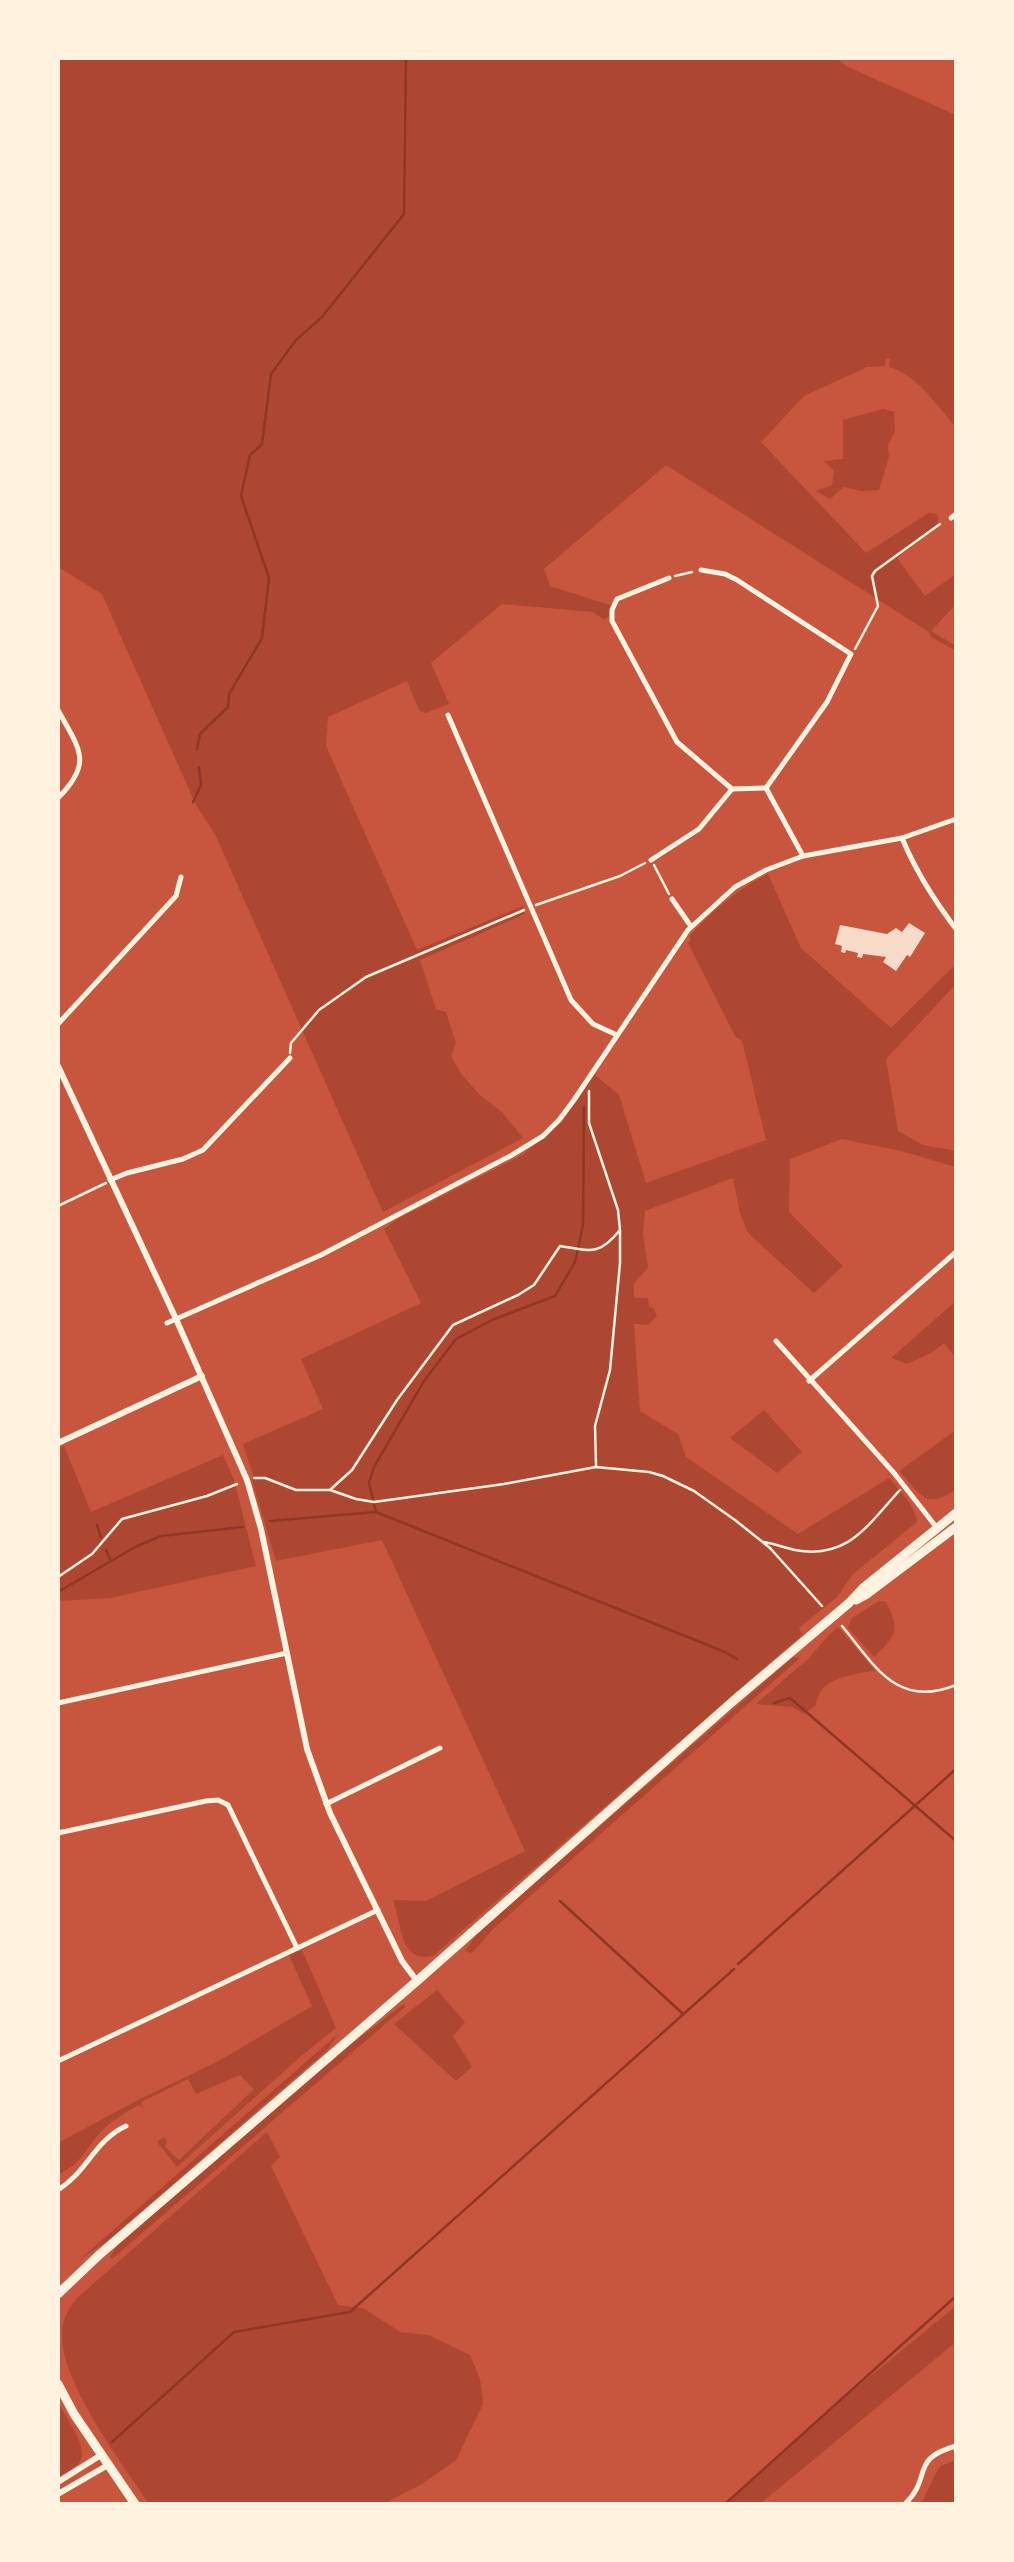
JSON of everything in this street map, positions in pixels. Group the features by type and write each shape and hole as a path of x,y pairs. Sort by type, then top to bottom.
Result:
{"main road":[{"path":"58,2294 863,1588 956,1514"},
{"path":"849,1603 867,1594 956,1527"},
{"path":"58,2384 135,2504"}],"street":[{"path":"702,570 737,580 851,654 827,702 766,788"},
{"path":"669,578 617,599 612,621 676,742 732,789 766,788"},
{"path":"58,710 79,747 80,760 72,783 58,798"},
{"path":"448,715 571,1000 594,1024 617,1035"},
{"path":"766,788 803,856"},
{"path":"651,860 699,829 732,789"},
{"path":"172,1321 321,1256 512,1156 542,1136 566,1110 690,926 735,887 803,856 902,838 956,819"},
{"path":"902,838 931,896 956,929"},
{"path":"58,1024 176,896 181,877"},
{"path":"672,899 690,926"},
{"path":"110,1180 203,1150 290,1058"},
{"path":"58,1066 247,1480 307,1749 326,1804 402,1961 416,1981"},
{"path":"810,1380 956,1252"},
{"path":"776,1341 894,1472 944,1536"},
{"path":"58,1442 202,1376"},
{"path":"58,1703 287,1653"},
{"path":"326,1804 440,1748"},
{"path":"58,1833 206,1800 224,1802 297,1948"},
{"path":"58,2061 378,1910"},
{"path":"58,2190 80,2174 105,2139 126,2126"},
{"path":"906,2504 916,2491 928,2459 956,2446"},
{"path":"58,2482 101,2455"},
{"path":"58,2494 108,2464"}],"path":[{"path":"851,654 878,606 872,576 875,571 940,524"},
{"path":"669,578 702,570"},
{"path":"651,860 672,899"},
{"path":"290,1058 291,1043 319,1010 366,977 417,956"},
{"path":"590,1089 590,1123 618,1210 620,1230 610,1370 596,1426 596,1467"},
{"path":"58,1206 110,1180"},
{"path":"330,1490 352,1470 397,1400 453,1325 534,1285 560,1246 600,1250 620,1230"},
{"path":"250,1479 266,1478 296,1490 330,1490 374,1502 596,1467 663,1476 694,1491 762,1542 822,1606"},
{"path":"58,1577 92,1554 122,1519 241,1483"},
{"path":"762,1542 796,1550 837,1549 857,1536 901,1489"},
{"path":"842,1626 878,1670 904,1690 933,1692 956,1685"}],"shaded area":[{"path":"58,58 836,58 956,115 956,427 918,384 889,367 890,359 886,359 885,366 867,367 804,396 761,442 866,553 929,513 937,514 939,526 897,558 925,596 956,574 956,604 931,631 956,646 956,651 666,465 544,569 550,586 610,605 609,617 603,619 593,612 502,604 431,663 449,704 426,713 419,710 407,681 328,717 326,746 417,950 523,906 525,914 420,960 436,1009 446,1012 456,1043 451,1056 462,1075 523,1138 383,1212 215,834 196,805 102,594 58,567"},
{"path":"883,409 894,412 895,431 888,445 889,457 879,490 844,487 830,499 816,491 832,485 834,471 824,461 843,459 843,420"},
{"path":"768,874 801,948 891,1028 956,964 956,984 886,1059 898,1131 923,1145 956,1151 956,1167 842,1139 790,1159 789,1212 843,1266 814,1293 748,1233 733,1178 645,1211 643,1234 648,1268 634,1283 634,1298 648,1298 649,1307 657,1316 648,1325 634,1324 640,1411 678,1434 686,1457 798,1534 889,1478 910,1504 917,1522 853,1574 837,1597 799,1628 802,1635 433,1956 422,1957 407,1947 393,1900 426,1901 525,1851 382,1540 276,1561 243,1444 323,1409 301,1359 421,1303 384,1229 522,1155 562,1122 594,1074 619,1095 646,1183 766,1140 742,1041 735,1036 688,943 689,937 716,910"},
{"path":"956,1301 955,1357 944,1343 907,1364 891,1358"},
{"path":"764,1410 802,1452 777,1473 730,1438"},
{"path":"956,1430 956,1489 937,1499 924,1497 899,1471"},
{"path":"64,1446 91,1512 223,1455 234,1480 256,1566 110,1598 58,1601 58,1449"},
{"path":"879,1601 886,1602 895,1626 891,1638 874,1657 848,1628 851,1619"},
{"path":"838,1627 875,1670 830,1683 818,1695 816,1705 804,1714 792,1707 756,1704 808,1659"},
{"path":"793,1657 800,1658 493,1929 472,1953 465,1951 477,1934"},
{"path":"302,1950 336,2028 177,2167 157,2142 164,2137 165,2147 179,2160 254,2089 240,2075 196,2094 188,2079 141,2102 144,2109 139,2105 113,2121 78,2161 59,2174 58,2143 217,2062 312,2006 289,1955"},
{"path":"437,1990 465,2022 453,2036 472,2067 456,2081 394,2024"},
{"path":"404,2004 110,2257 118,2245 350,2045"},
{"path":"338,2034 327,2050 106,2242 79,2260"},
{"path":"267,2132 280,2157 271,2166 338,2305 363,2308 400,2332 429,2335 470,2355 480,2379 483,2404 456,2460 422,2484 383,2504 149,2504 95,2422 71,2375 64,2353 65,2318 77,2298"},
{"path":"956,2306 956,2342 760,2504 725,2504 841,2400"},
{"path":"58,2403 79,2442 82,2457 58,2477"},
{"path":"956,2460 956,2504 921,2504 937,2471"}],"building":[{"path":"909,923 925,933 896,971 883,962 886,957 857,957 858,953 841,952 842,946 835,944 840,925 887,934 896,928 902,932"}],"waterway":[{"path":"197,749 200,734 228,707 229,694 262,638 269,578 241,496 250,455 262,444 271,374 404,214 406,58"},
{"path":"193,802 201,785 199,767"},
{"path":"376,1512 369,1483 374,1467 424,1381 456,1339 492,1320 555,1296 575,1262 583,1225 584,1107"},
{"path":"270,1521 376,1512 737,1659"},
{"path":"97,1525 101,1538"},
{"path":"58,1592 161,1536 243,1527"},
{"path":"106,1550 111,1561"},
{"path":"774,1703 790,1698 956,1841"},
{"path":"738,1964 956,1769"},
{"path":"560,1901 682,2013"},
{"path":"112,2442 234,2332 350,2312 734,1969"},
{"path":"725,2504 956,2296"}]}
